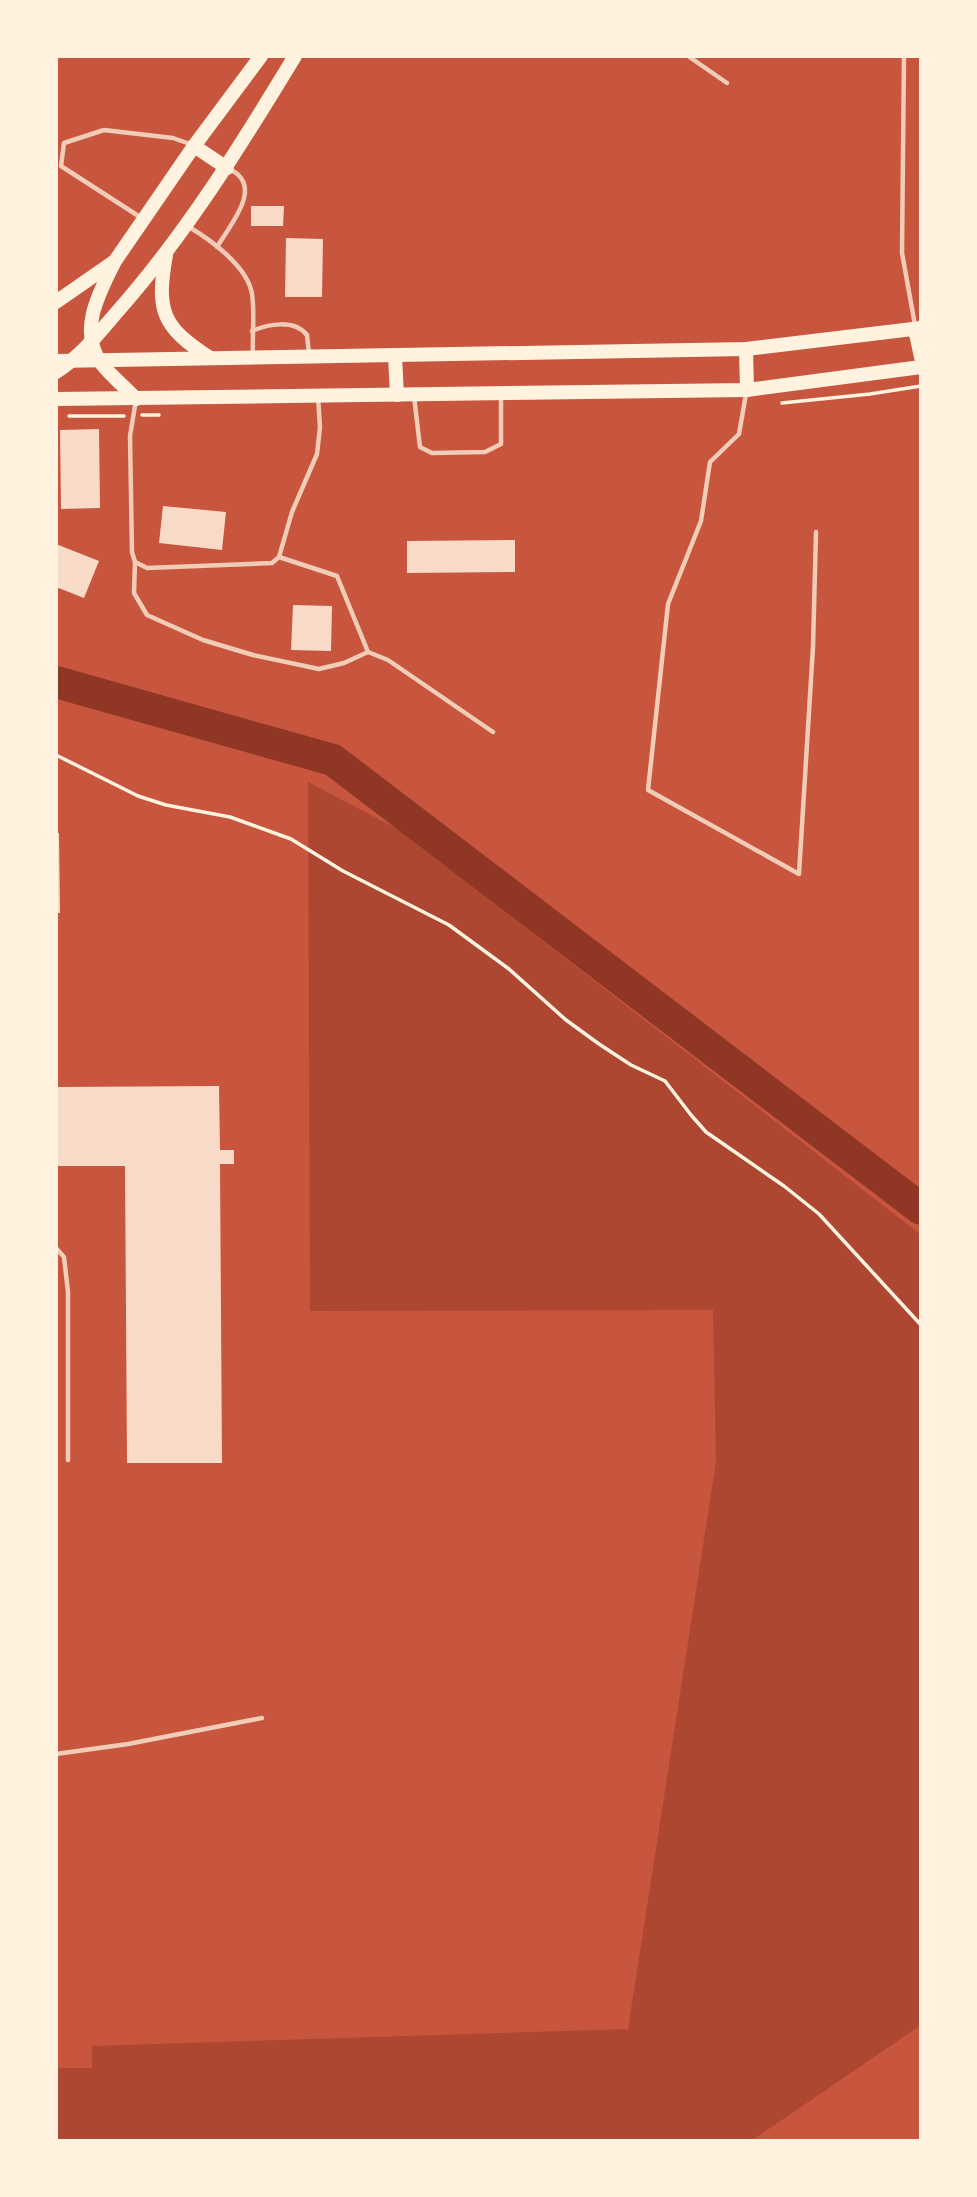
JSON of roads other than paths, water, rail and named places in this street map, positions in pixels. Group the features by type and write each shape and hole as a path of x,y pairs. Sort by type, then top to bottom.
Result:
{"main road":[{"path":"136,399 100,361 92,341 92,320 99,293 115,261 143,220 261,56"},
{"path":"56,373 73,362 141,284 226,168 295,56"},
{"path":"194,146 226,168"},
{"path":"167,249 160,287 163,309 169,323 183,341 210,359"},
{"path":"56,302 115,261"},
{"path":"56,362 746,349 918,328 921,357"},
{"path":"746,349 747,390"},
{"path":"395,356 397,395"},
{"path":"56,399 747,390 921,367"}],"lane":[{"path":"688,56 727,83"},
{"path":"904,56 902,253 918,328"},
{"path":"143,220 61,166 64,143 104,130 173,138 194,146"},
{"path":"217,247 246,197 244,180 239,174 226,168"},
{"path":"185,225 235,263 250,286 253,304 253,358"},
{"path":"252,331 272,326 297,326 307,335 309,357"},
{"path":"747,390 739,435 710,462 701,521 668,604 648,790 799,874 817,532"},
{"path":"414,395 420,447 432,453 485,452 501,444 501,394"},
{"path":"135,562 147,568 272,563 279,557 292,512 317,454 320,427 318,397"},
{"path":"136,399 130,436 134,593 147,615 203,640 253,655 319,669 344,663 368,652"},
{"path":"279,557 337,576 368,652 388,660 493,732"},
{"path":"56,1248 64,1257 68,1292 68,1460"},
{"path":"56,1754 128,1744 262,1718"}],"waterway":[{"path":"56,682 333,760 921,1209"}]}
